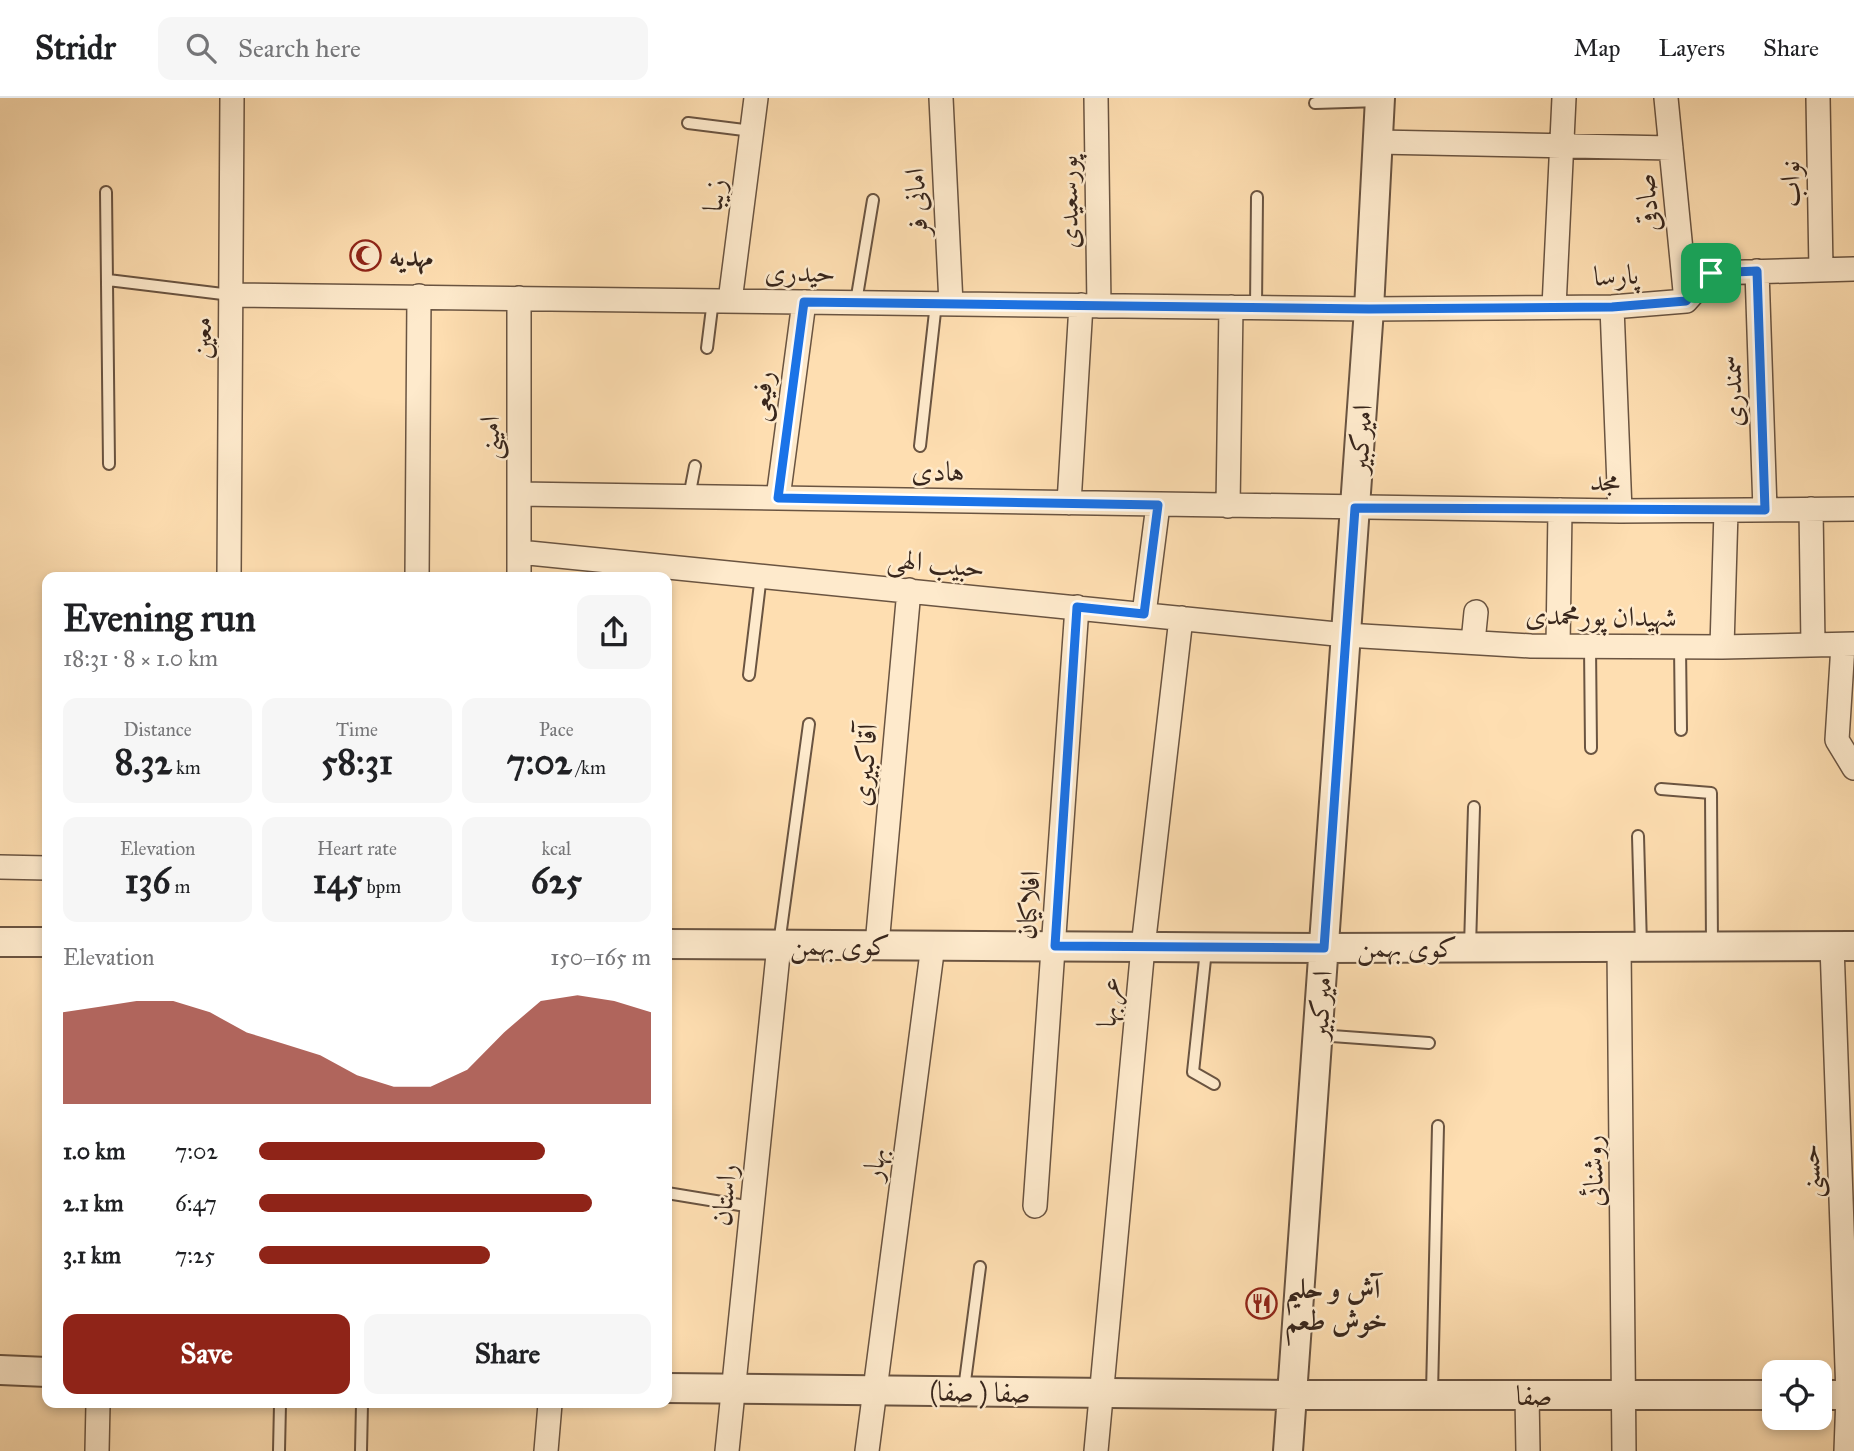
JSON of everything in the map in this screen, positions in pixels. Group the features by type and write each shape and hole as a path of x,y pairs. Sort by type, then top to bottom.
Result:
{"street":[{"name":"معین","path":"229,572 232,98"},
{"name":"زیبا","path":"722,300 756,98"},
{"name":"امانی فر","path":"941,98 943,303"},
{"name":"پورسعیدی","path":"1069,503 1090,305 1096,98"},
{"path":"1554,307 1564,98"},
{"name":"صادقی","path":"1666,98 1686,301"},
{"name":"نواب","path":"1818,98 1821,270"},
{"name":"امیرکبیر","path":"1288,1451 1369,309 1380,99"},
{"path":"1378,142 1671,148"},
{"path":"1686,301 1711,273 1854,269"},
{"name":"سمندری","path":"1757,271 1765,510"},
{"name":"حیدری","path":"231,295 1369,309"},
{"path":"416,572 419,296"},
{"name":"امینی","path":"519,298 519,572"},
{"name":"پارسا","path":"1369,309 1612,307 1686,301"},
{"name":"رفیعی","path":"778,498 804,302"},
{"path":"1227,506 1231,307"},
{"path":"1612,307 1620,510"},
{"name":"هادی","path":"519,494 1355,508"},
{"path":"1144,614 1158,505"},
{"name":"مجد","path":"1355,508 1726,511 1854,509"},
{"path":"1811,509 1813,645"},
{"path":"1558,646 1560,510"},
{"path":"1722,647 1726,511"},
{"name":"حبیب الهی","path":"519,552 632,570 761,575 1346,635"},
{"name":"آقاکبیری","path":"877,945 909,590"},
{"name":"افلاکیان","path":"1035,1206 1077,607"},
{"path":"1473,642 1476,612"},
{"name":"عربها","path":"1096,1451 1143,947 1181,618"},
{"name":"شهیدان پورمحمدی","path":"1346,635 1558,646 1722,647 1848,644"},
{"path":"1848,644 1837,740 1854,768"},
{"path":"0,867 42,868"},
{"path":"0,942 42,942"},
{"name":"کوی بهمن","path":"672,944 1324,948 1843,946"},
{"name":"راستان","path":"727,1451 779,945"},
{"name":"بهار","path":"867,1451 933,946"},
{"name":"روشنائی","path":"1624,1451 1630,946"},
{"name":"حسنی","path":"1843,946 1840,1395 1846,1451"},
{"path":"0,1370 42,1372"},
{"name":"صفا ( صفا)","path":"672,1388 1293,1395"},
{"name":"صفا","path":"1293,1395 1762,1395"},
{"path":"1527,1395 1528,1451"},
{"path":"97,1451 98,1408"},
{"path":"546,1451 550,1408"}],"lane":[{"path":"1315,103 1380,99"},
{"path":"688,123 752,131"},
{"path":"106,192 109,464"},
{"path":"1256,308 1257,197"},
{"path":"856,302 873,200"},
{"path":"108,280 231,295"},
{"path":"707,348 722,300"},
{"path":"920,446 943,303"},
{"path":"689,497 695,467"},
{"path":"749,675 761,575"},
{"path":"1590,646 1591,748"},
{"path":"1680,647 1681,730"},
{"path":"779,945 809,724"},
{"path":"1661,789 1712,793 1712,946"},
{"path":"1470,947 1474,807"},
{"path":"1630,946 1639,836"},
{"path":"1206,947 1193,1072 1214,1084"},
{"path":"1318,1035 1429,1043"},
{"path":"1432,1395 1438,1126"},
{"path":"672,1195 752,1207"},
{"path":"964,1392 980,1266"},
{"path":"279,1451 280,1408"},
{"path":"361,1451 362,1408"}],"place":[{"name":"مهدیه","path":"366,256"},
{"name":"آش و حلیم خوش طعم","path":"1262,1304"}],"route":[{"path":"1757,271 1765,510 1355,508 1324,948 1055,946 1077,607 1144,614 1158,505 778,498 804,302 1369,309 1612,307 1686,301 1711,273 1757,271"}]}
